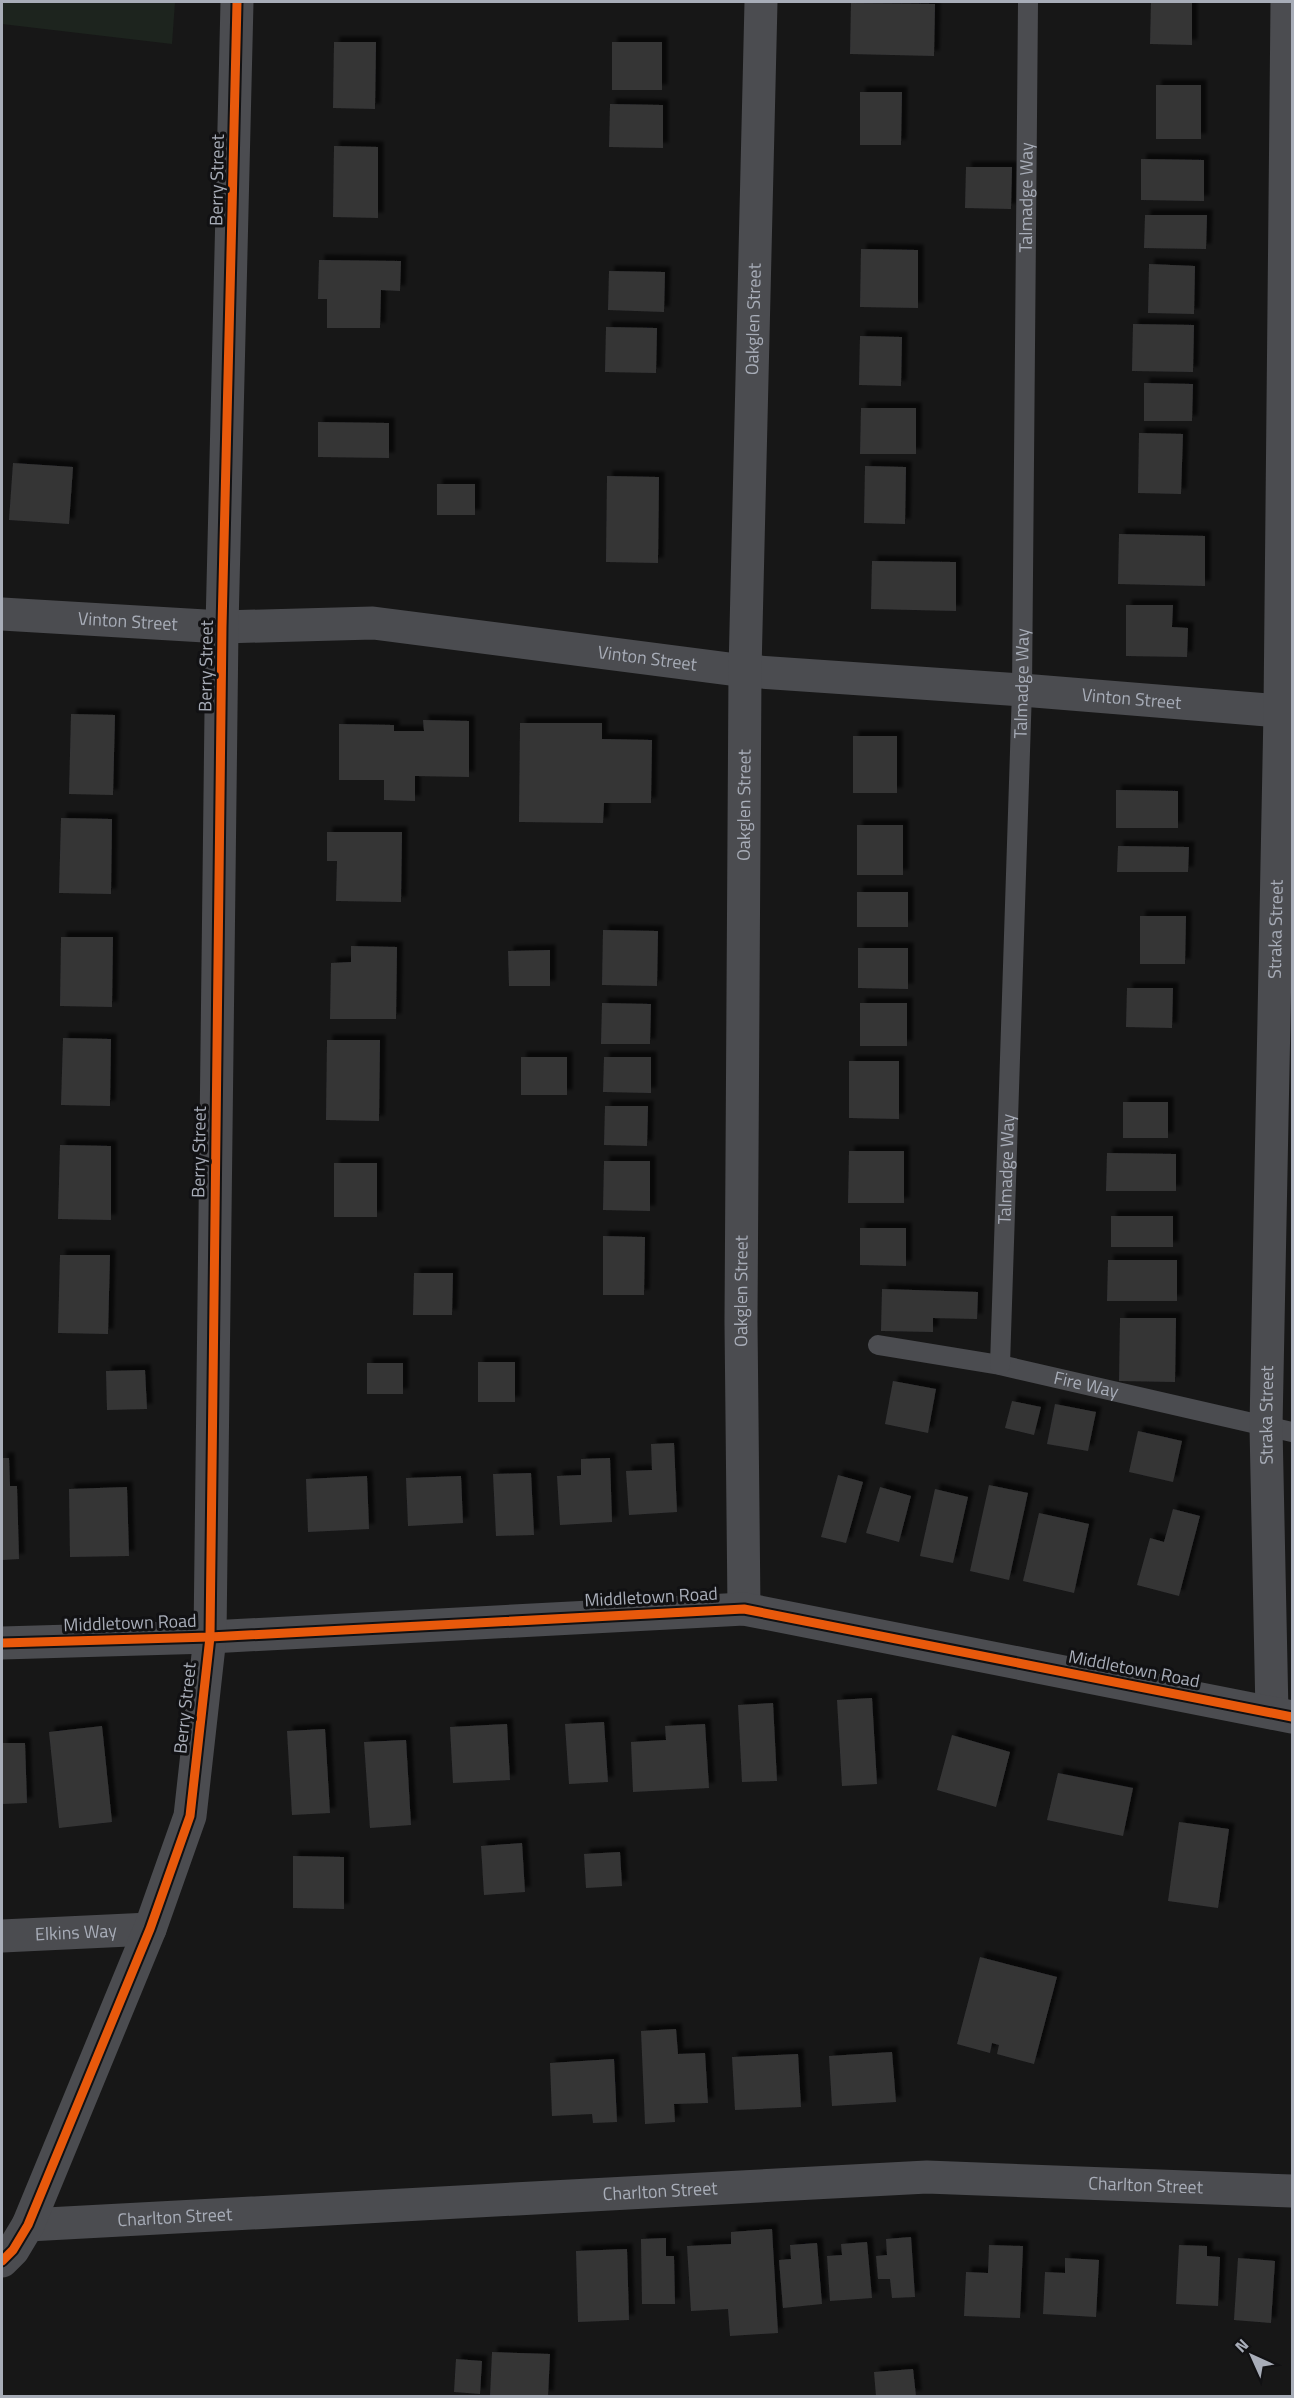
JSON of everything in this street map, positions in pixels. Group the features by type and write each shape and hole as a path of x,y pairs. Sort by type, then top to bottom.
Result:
{"street":[{"name":"Berry Street","path":"2,2261 13,2250 28,2224 150,1929 190,1816 210,1637 222,627 237,2"},
{"name":"Oakglen Street","path":"744,1609 741,1310 745,671 762,2"},
{"name":"Straka Street","path":"1282,1715 1279,1430 1286,712 1287,2"},
{"name":"Vinton Street","path":"2,614 222,627 373,623 745,671 1022,690 1286,712"},
{"name":"Middletown Road","path":"2,1643 210,1637 744,1609 1282,1715"},
{"name":"Elkins Way","path":"2,1936 150,1929"},
{"name":"Charlton Street","path":"28,2224 927,2177 1293,2191"}],"lane":[{"name":"Talmadge Way","path":"1000,1365 1022,690 1028,2"},
{"name":"Fire Way","path":"878,1345 1000,1365 1279,1430"}],"shaded area":[{"path":"2,2 175,2 172,44 2,24"}],"building":[{"path":"1151,2 1192,2 1192,45 1150,44"},
{"path":"851,3 935,4 934,56 850,54"},
{"path":"334,42 376,42 375,109 333,108"},
{"path":"612,42 662,42 662,90 612,90"},
{"path":"1156,85 1201,85 1201,139 1156,139"},
{"path":"860,92 902,92 901,145 860,145"},
{"path":"610,104 663,105 663,148 609,147"},
{"path":"334,146 378,147 378,218 333,217"},
{"path":"1141,159 1204,160 1204,201 1141,200"},
{"path":"966,167 1012,167 1011,209 965,208"},
{"path":"1145,215 1207,215 1206,249 1144,248"},
{"path":"861,249 918,250 918,308 860,307"},
{"path":"319,260 401,261 400,291 381,290 380,328 327,328 327,299 318,299"},
{"path":"1149,264 1195,266 1194,314 1148,313"},
{"path":"609,271 665,272 664,312 608,310"},
{"path":"1133,324 1194,325 1193,372 1132,371"},
{"path":"606,327 657,328 656,373 605,372"},
{"path":"860,336 902,337 901,386 859,385"},
{"path":"1144,383 1193,384 1192,421 1144,421"},
{"path":"861,408 916,408 916,454 860,454"},
{"path":"318,422 389,423 389,458 318,457"},
{"path":"1139,433 1183,434 1181,494 1138,493"},
{"path":"13,463 73,467 69,524 9,520"},
{"path":"865,466 906,467 905,524 864,523"},
{"path":"607,476 659,477 658,563 606,562"},
{"path":"437,484 475,484 475,515 437,515"},
{"path":"1119,534 1205,536 1205,586 1118,584"},
{"path":"872,561 956,562 956,611 871,609"},
{"path":"1126,605 1173,605 1172,627 1188,628 1187,657 1126,656"},
{"path":"71,714 115,715 113,795 69,794"},
{"path":"423,720 469,721 469,777 415,776 415,801 384,800 384,780 339,780 339,724 394,725 394,731 424,731"},
{"path":"520,723 602,723 602,739 652,740 651,803 604,803 603,823 519,822"},
{"path":"853,736 897,736 897,793 853,793"},
{"path":"1116,790 1178,791 1178,828 1116,828"},
{"path":"61,818 112,819 111,894 59,893"},
{"path":"857,825 903,825 903,875 857,875"},
{"path":"327,832 402,832 401,902 336,901 337,861 327,861"},
{"path":"1118,846 1189,847 1188,872 1117,872"},
{"path":"857,892 908,892 908,927 857,927"},
{"path":"1140,916 1186,916 1185,964 1140,964"},
{"path":"603,930 658,931 657,986 602,985"},
{"path":"61,937 113,937 112,1007 60,1006"},
{"path":"351,946 397,947 396,1019 330,1019 331,963 351,962"},
{"path":"858,948 908,948 908,989 858,988"},
{"path":"550,950 550,986 509,986 508,951"},
{"path":"1127,988 1173,988 1172,1028 1126,1027"},
{"path":"602,1003 651,1004 650,1044 601,1044"},
{"path":"860,1003 907,1003 907,1046 860,1046"},
{"path":"63,1038 111,1039 110,1106 61,1105"},
{"path":"327,1040 380,1040 379,1121 326,1120"},
{"path":"521,1057 567,1057 567,1095 521,1095"},
{"path":"604,1057 651,1057 651,1093 603,1092"},
{"path":"849,1061 899,1061 899,1119 849,1118"},
{"path":"1123,1102 1168,1102 1168,1138 1123,1138"},
{"path":"605,1106 648,1106 647,1146 604,1145"},
{"path":"60,1145 111,1146 111,1220 58,1219"},
{"path":"849,1151 904,1151 904,1203 848,1203"},
{"path":"1107,1153 1176,1154 1176,1191 1106,1191"},
{"path":"604,1161 650,1161 650,1211 603,1210"},
{"path":"334,1163 377,1163 377,1217 334,1217"},
{"path":"1111,1216 1173,1216 1173,1247 1111,1247"},
{"path":"860,1228 906,1228 906,1266 860,1265"},
{"path":"603,1236 645,1237 644,1295 603,1295"},
{"path":"60,1255 110,1255 108,1334 58,1333"},
{"path":"1108,1260 1177,1260 1177,1301 1107,1301"},
{"path":"414,1273 453,1273 452,1315 413,1315"},
{"path":"882,1289 978,1292 977,1319 933,1318 933,1332 881,1331"},
{"path":"1120,1318 1176,1318 1175,1382 1119,1381"},
{"path":"478,1362 515,1362 515,1402 478,1402"},
{"path":"367,1363 403,1363 403,1394 367,1394"},
{"path":"145,1370 147,1409 107,1410 106,1371"},
{"path":"893,1381 936,1389 928,1433 885,1424"},
{"path":"1012,1401 1041,1407 1034,1435 1005,1428"},
{"path":"1055,1404 1096,1412 1088,1451 1047,1444"},
{"path":"1138,1431 1182,1441 1173,1482 1129,1472"},
{"path":"674,1443 677,1512 629,1515 626,1471 652,1470 651,1444"},
{"path":"2,1458 9,1458 10,1486 17,1486 19,1559 2,1560"},
{"path":"610,1458 612,1522 560,1525 557,1476 581,1475 581,1459"},
{"path":"531,1473 534,1535 496,1536 493,1474"},
{"path":"838,1475 863,1482 846,1543 821,1537"},
{"path":"367,1476 369,1529 308,1532 306,1479"},
{"path":"461,1476 463,1523 408,1526 406,1478"},
{"path":"989,1485 1028,1493 1009,1580 970,1571"},
{"path":"127,1487 129,1556 70,1557 69,1489"},
{"path":"880,1487 911,1496 899,1542 866,1533"},
{"path":"935,1489 968,1497 953,1563 920,1556"},
{"path":"1173,1509 1200,1516 1179,1596 1137,1585 1150,1538 1164,1542"},
{"path":"1039,1513 1089,1524 1074,1593 1023,1581"},
{"path":"872,1698 877,1784 842,1786 837,1700"},
{"path":"773,1703 777,1781 742,1782 738,1705"},
{"path":"604,1722 608,1782 569,1784 565,1724"},
{"path":"507,1724 510,1780 453,1783 450,1727"},
{"path":"705,1724 709,1788 633,1792 631,1742 666,1740 665,1726"},
{"path":"102,1726 112,1822 59,1828 49,1732"},
{"path":"325,1729 330,1813 292,1815 287,1731"},
{"path":"952,1735 1010,1752 996,1807 937,1790"},
{"path":"406,1740 411,1825 370,1828 364,1742"},
{"path":"2,1743 25,1743 27,1803 2,1804"},
{"path":"1058,1773 1133,1788 1123,1836 1047,1820"},
{"path":"1179,1822 1229,1829 1218,1908 1168,1901"},
{"path":"522,1843 525,1892 484,1895 481,1846"},
{"path":"620,1852 622,1886 586,1888 584,1854"},
{"path":"293,1856 344,1857 344,1909 293,1908"},
{"path":"980,1957 1057,1977 1034,2064 997,2054 999,2045 992,2043 990,2053 957,2044"},
{"path":"676,2029 678,2054 705,2053 708,2103 674,2104 675,2122 645,2124 641,2031"},
{"path":"892,2052 896,2102 832,2106 829,2056"},
{"path":"798,2054 801,2107 735,2110 732,2057"},
{"path":"614,2059 617,2122 593,2123 592,2114 552,2116 550,2063"},
{"path":"772,2229 778,2333 730,2336 728,2309 691,2311 687,2246 731,2244 731,2232"},
{"path":"911,2237 915,2297 892,2298 890,2279 878,2279 876,2256 887,2255 886,2239"},
{"path":"666,2238 666,2256 674,2256 675,2304 642,2304 641,2239"},
{"path":"867,2242 872,2298 830,2301 827,2256 842,2255 841,2244"},
{"path":"817,2243 822,2304 783,2308 779,2260 791,2259 790,2245"},
{"path":"989,2245 1023,2246 1020,2318 964,2316 966,2272 988,2273"},
{"path":"1179,2245 1207,2246 1207,2256 1220,2257 1218,2306 1176,2304"},
{"path":"627,2249 629,2320 578,2322 576,2251"},
{"path":"1065,2258 1099,2260 1096,2317 1043,2314 1045,2272 1065,2273"},
{"path":"1238,2258 1275,2261 1271,2323 1234,2320"},
{"path":"492,2352 550,2354 548,2396 490,2396"},
{"path":"456,2359 482,2361 480,2394 454,2392"},
{"path":"913,2369 916,2396 876,2396 874,2372"}],"cycle path":[{"path":"2,2261 13,2250 28,2225 150,1929 190,1816 210,1637 222,627 237,2"},
{"path":"2,1643 210,1637 744,1609 1292,1717"}]}
